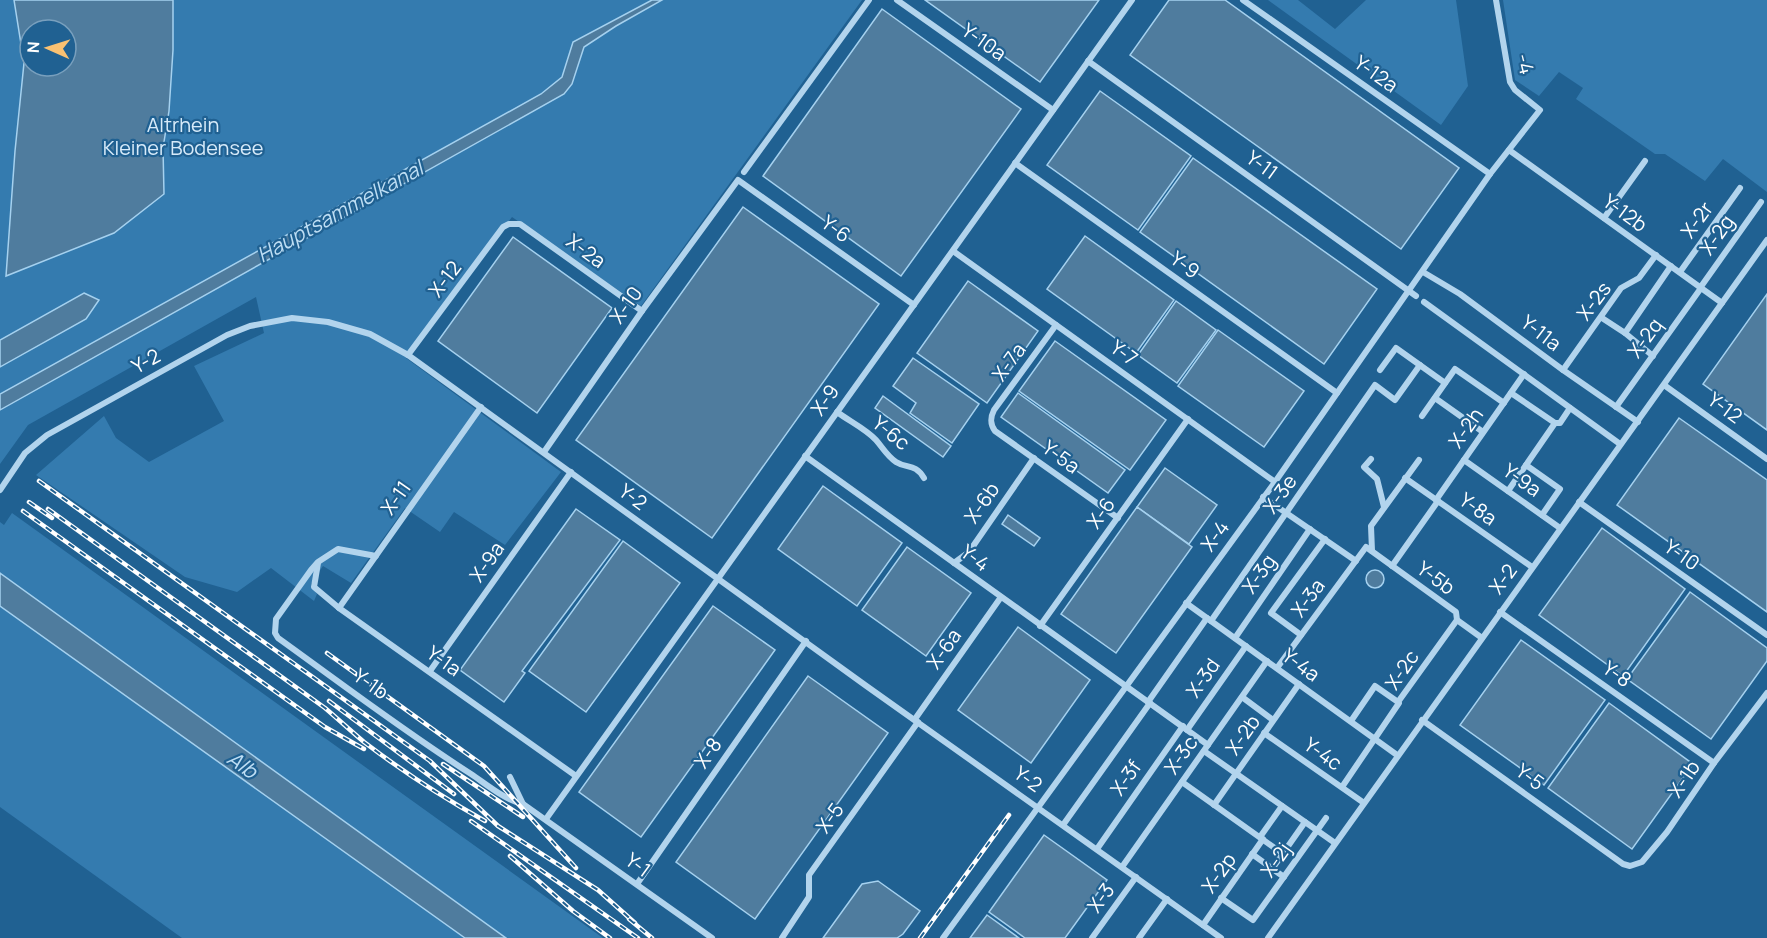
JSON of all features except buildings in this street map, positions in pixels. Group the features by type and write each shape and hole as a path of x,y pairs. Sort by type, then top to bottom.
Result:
{"street":[{"path":"744,172 869,0"},
{"name":"Y-10a","path":"897,0 1053,110"},
{"name":"X-9","path":"546,819 1132,0"},
{"name":"Y-12a","path":"1243,0 1490,174"},
{"name":"-4","path":"1496,0 1510,82 1515,90 1540,110 1509,150"},
{"name":"Y-11","path":"1088,61 1416,296"},
{"name":"X-4","path":"943,938 1275,482 1509,150"},
{"name":"Y-12b","path":"1509,150 1722,303"},
{"path":"1604,218 1645,161"},
{"name":"Y-9","path":"1015,163 1337,393"},
{"name":"Y-6","path":"738,180 914,305"},
{"name":"X-10","path":"544,453 642,311 738,180"},
{"name":"X-2r","path":"1680,272 1740,188"},
{"name":"X-2g","path":"1701,288 1761,202"},
{"name":"X-2a","path":"509,224 520,224 642,311"},
{"name":"X-12","path":"408,355 503,227 509,224"},
{"name":"X-2","path":"1268,938 1620,444 1766,244"},
{"name":"Y-7","path":"953,251 1275,482"},
{"name":"X-2s","path":"1563,370 1602,318 1621,288 1639,278 1656,255"},
{"path":"1625,333 1671,266"},
{"name":"Y-11a","path":"1423,272 1460,294 1638,422"},
{"name":"X-2q","path":"1616,407 1701,288"},
{"path":"1424,302 1620,444"},
{"name":"Y-2","path":"0,490 25,453 47,435 227,336 250,326 291,318 328,322 370,334 408,355 1221,938"},
{"path":"1602,318 1653,356"},
{"name":"X-7a","path":"991,419 994,410 1056,325"},
{"path":"1380,370 1396,348 1445,383"},
{"name":"X-3e","path":"1063,825 1376,386 1395,400 1420,365"},
{"path":"1422,416 1455,369 1504,403"},
{"name":"X-2h","path":"1392,566 1524,374"},
{"name":"Y-12","path":"1664,385 1767,459"},
{"path":"1511,393 1555,423 1560,423 1570,408"},
{"path":"1435,398 1484,432"},
{"name":"X-11","path":"339,608 481,407"},
{"name":"Y-6c","path":"837,412 876,440 884,453 898,464 911,466 924,478"},
{"name":"Y-5a","path":"991,419 995,431 1118,518"},
{"name":"X-6","path":"1040,626 1188,419"},
{"path":"1508,491 1555,423"},
{"name":"Y-4","path":"805,456 1126,687"},
{"name":"X-6b","path":"954,563 969,552 1034,458"},
{"path":"1371,459 1364,467 1377,479 1384,507"},
{"path":"1369,549 1371,526 1419,460"},
{"name":"Y-9a","path":"1464,460 1560,528"},
{"path":"1526,465 1560,489 1542,515"},
{"name":"X-9a","path":"430,671 571,472"},
{"name":"Y-8a","path":"1405,478 1532,567"},
{"path":"1263,497 1356,561"},
{"name":"Y-10","path":"1579,502 1767,635"},
{"name":"X-3g","path":"1235,638 1310,529"},
{"path":"1301,635 1271,614 1324,539"},
{"path":"318,562 338,549 376,556"},
{"name":"Y-5b","path":"1369,549 1456,612 1457,620 1482,638"},
{"name":"X-3a","path":"1277,668 1356,561 1369,549"},
{"name":"Y-1a","path":"318,562 314,587 339,608 576,776"},
{"name":"Y-1b","path":"318,562 276,619 274,633 278,638 456,765 546,819"},
{"name":"X-6a","path":"916,720 1001,597"},
{"name":"Y-4a","path":"1186,603 1397,755"},
{"name":"Y-8","path":"1500,612 1714,763"},
{"name":"X-2c","path":"1375,739 1398,702 1457,620"},
{"name":"X-8","path":"637,884 806,641"},
{"name":"X-3d","path":"1185,728 1246,646"},
{"name":"X-3c","path":"1122,867 1267,661"},
{"name":"X-2b","path":"1214,805 1299,684"},
{"path":"1351,721 1375,686 1398,702"},
{"path":"1126,687 1208,745"},
{"name":"X-1b","path":"1619,861 1630,866 1642,862 1667,832 1714,763 1767,693"},
{"path":"1242,697 1274,720"},
{"name":"X-5","path":"782,938 809,897 809,875 916,720"},
{"name":"Y-5","path":"1422,720 1619,861"},
{"name":"X-3f","path":"1097,849 1185,728"},
{"name":"Y-4c","path":"1264,733 1364,802"},
{"path":"1342,787 1375,739"},
{"path":"1204,751 1335,843"},
{"path":"510,777 523,804"},
{"path":"1182,782 1284,854"},
{"name":"X-2p","path":"1203,925 1282,806"},
{"name":"X-2j","path":"1221,898 1252,920 1326,818"},
{"name":"Y-1","path":"546,819 712,938"},
{"path":"1272,869 1305,822"},
{"path":"1252,854 1284,877"},
{"name":"X-3","path":"1092,938 1136,877"},
{"path":"1139,938 1167,899"}],"green space":[{"name":"Altrhein Kleiner Bodensee","path":"0,0 652,0 570,53 565,71 554,88 0,394"},
{"path":"662,0 862,0 641,306 512,217 406,358 561,472 505,545 454,512 440,532 405,508 351,583 323,566 311,584 317,594 314,601 271,568 237,592 185,577 36,475 104,416 116,438 149,462 224,421 194,366 264,333 256,297 28,425 0,464 0,410 564,94 584,47"},
{"path":"1268,0 1298,0 1335,29 1366,0 1456,0 1468,86 1441,125"},
{"path":"1503,0 1767,0 1767,192 1723,159 1705,181 1665,154 1655,154 1576,99 1583,88 1559,72 1539,96 1515,80"},
{"path":"12,513 603,938 506,938 0,573 0,522 4,525"},
{"path":"0,606 465,938 182,938 0,807"}],"water":[{"path":"14,0 173,0 173,50 169,111 163,148 164,194 114,233 6,276 22,78 78,78 78,18 18,18 18,25"},
{"name":"Hauptsammelkanal","path":"652,0 662,0 584,47 572,84 564,94 0,410 0,394 541,94 562,77 573,42"},
{"path":"925,0 1099,0 1040,82"},
{"path":"1169,0 1225,0 1459,168 1401,249 1130,55"},
{"path":"882,9 1021,109 901,276 763,176"},
{"path":"1100,91 1191,156 1138,230 1047,165"},
{"path":"1193,158 1377,289 1324,364 1140,232"},
{"path":"743,207 879,304 712,538 576,440"},
{"path":"1085,236 1174,300 1136,353 1047,289"},
{"path":"513,237 612,308 537,413 438,341"},
{"path":"968,281 1038,331 987,403 917,353"},
{"path":"84,293 99,300 86,319 0,367 0,340"},
{"path":"1767,294 1767,430 1703,384"},
{"path":"1176,301 1216,330 1177,383 1138,355"},
{"path":"1218,330 1304,391 1264,447 1178,386"},
{"path":"1055,341 1166,420 1130,470 1019,391"},
{"path":"913,358 979,404 952,443 910,413 916,403 893,386"},
{"path":"1018,393 1125,470 1108,493 1001,417"},
{"path":"883,396 951,446 943,457 875,408"},
{"path":"1679,418 1767,480 1767,612 1617,505"},
{"path":"1165,468 1217,505 1189,544 1137,507"},
{"path":"823,486 902,543 857,606 778,549"},
{"path":"1137,507 1192,547 1116,653 1061,614"},
{"path":"576,509 620,540 522,671 525,673 504,702 460,670"},
{"path":"1008,515 1040,538 1034,546 1002,524"},
{"path":"1602,528 1685,589 1623,676 1539,615"},
{"path":"623,541 680,583 586,712 529,671"},
{"path":"907,547 971,593 926,656 862,610"},
{"path":"1375,570 1381,573 1384,579 1381,585 1375,588 1369,585 1366,579 1369,573"},
{"name":"Alb","path":"0,573 506,938 465,938 0,606"},
{"path":"1690,592 1767,648 1767,661 1711,739 1627,679"},
{"path":"713,606 775,650 641,837 579,792"},
{"path":"1018,627 1090,680 1031,763 958,710"},
{"path":"1521,640 1605,700 1544,785 1460,725"},
{"path":"808,676 888,733 755,919 676,862"},
{"path":"1609,703 1693,764 1632,849 1548,788"},
{"path":"1044,835 1107,880 1065,938 1025,938 989,912"},
{"path":"878,881 920,911 903,934 897,938 823,938 862,884"},
{"path":"987,915 1019,938 970,938"}],"railway":[{"path":"39,481 430,761 498,826 598,890 635,923"},
{"path":"29,502 52,518"},
{"path":"48,509 325,708 364,742 393,763 485,821"},
{"path":"23,511 325,727 364,749"},
{"path":"327,653 484,766 576,868"},
{"path":"329,701 454,794"},
{"path":"443,764 523,817"},
{"path":"920,938 1009,815"},
{"path":"471,821 638,938"},
{"path":"510,856 573,911 610,938"},
{"path":"629,919 652,938"}]}
